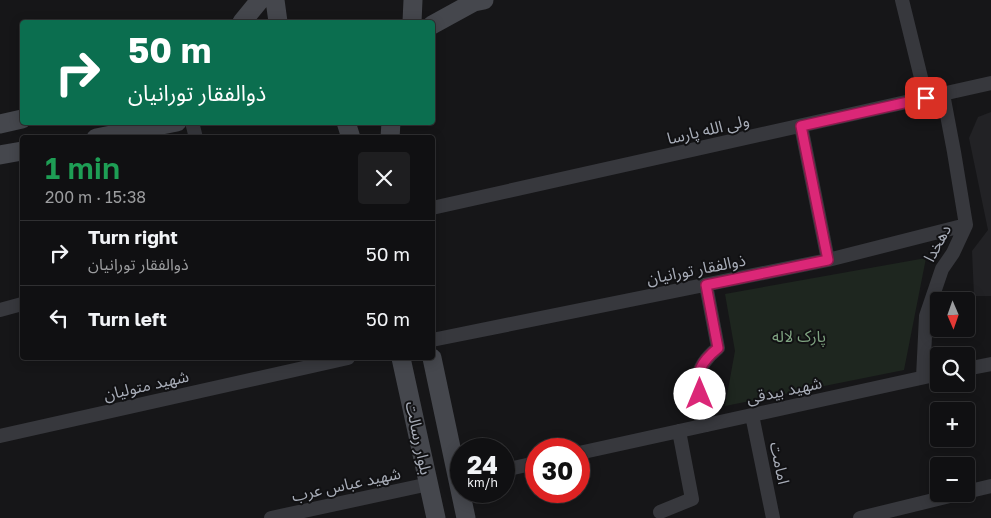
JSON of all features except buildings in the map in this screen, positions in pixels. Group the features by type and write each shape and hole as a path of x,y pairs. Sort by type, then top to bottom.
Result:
{"main road":[{"path":"244,20 260,0"},
{"path":"275,0 278,20"},
{"path":"412,20 413,0"},
{"path":"435,24 474,2 484,0"},
{"path":"0,124 20,119"},
{"path":"111,135 162,125"},
{"path":"0,155 20,151"},
{"name":"بلوار رسالت","path":"401,360 436,518"},
{"name":"بلوار رسالت","path":"432,360 450,438"},
{"name":"بلوار رسالت","path":"464,503 466,518"}],"street":[{"path":"902,0 926,98"},
{"name":"ولی الله پارسا","path":"435,207 991,84"},
{"name":"دهخدا","path":"923,377 926,316 942,269 954,253 966,225 943,94"},
{"path":"801,126 828,260"},
{"name":"ذوالفقار تورانیان","path":"435,339 828,260 966,225"},
{"path":"706,285 718,348 705,359 696,379 707,425"},
{"name":"شهید متولیان","path":"5,435 339,360"},
{"path":"975,367 991,364"},
{"name":"شهید بیدقی","path":"590,451 930,376"},
{"name":"امامت","path":"752,415 774,518"},
{"path":"660,512 692,499 679,431"},
{"name":"شهید عباس عرب","path":"270,518 428,484"},
{"path":"975,490 991,486"},
{"path":"860,518 930,501"}],"shaded area":[{"path":"991,112 991,296 975,296 974,292 972,251 988,230 969,138 978,117"}],"green space":[{"name":"پارک لاله","path":"926,258 904,370 725,406 735,351 725,294"}],"route":[{"path":"700,394 696,379 705,359 718,348 706,285 828,260 801,126 926,98"}]}
